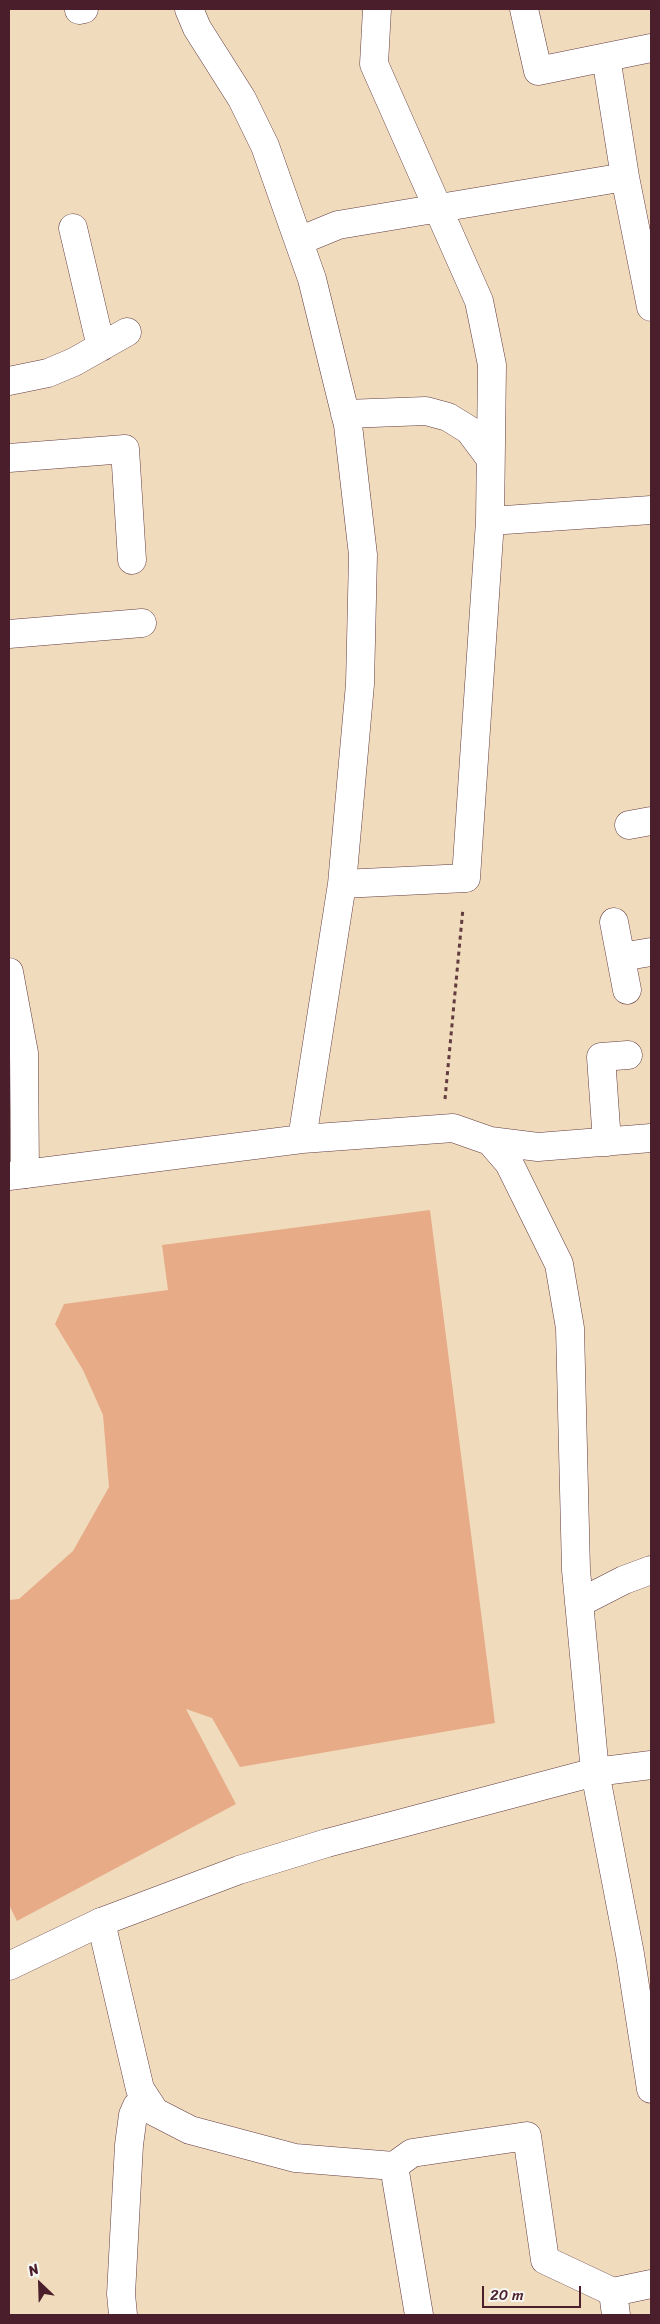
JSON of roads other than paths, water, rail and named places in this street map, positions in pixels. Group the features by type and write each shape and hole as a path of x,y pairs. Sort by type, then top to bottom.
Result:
{"street":[{"path":"189,9 197,28 242,99 265,146 312,279 345,414 363,555 360,684 342,884 302,1139"},
{"path":"342,884 466,878 490,521 492,365 478,301 374,64 377,9"},
{"path":"524,9 538,72 651,48"},
{"path":"606,57 625,177 651,306"},
{"path":"298,241 338,225 625,177"},
{"path":"73,228 101,347"},
{"path":"9,382 48,373 74,362 127,332"},
{"path":"345,414 426,411 448,417 469,430 490,458"},
{"path":"9,458 125,449 132,560"},
{"path":"490,521 651,510"},
{"path":"9,634 142,622"},
{"path":"614,922 627,990"},
{"path":"621,957 651,952"},
{"path":"9,972 24,1053 17,1175 302,1139 454,1128 490,1141 538,1147 651,1138"},
{"path":"607,1142 601,1057 628,1055"},
{"path":"490,1141 509,1163 559,1264 570,1328 576,1570 595,1772 630,1954 651,2089"},
{"path":"579,1603 624,1580 651,1570"},
{"path":"9,1966 101,1922 239,1870 327,1842 595,1772 651,1765"},
{"path":"101,1922 145,2099 155,2112 190,2130 295,2158 394,2166 412,2153 527,2136 545,2260 615,2304 651,2284"},
{"path":"122,2315 121,2294 129,2145 133,2115 137,2106 145,2099"},
{"path":"394,2166 419,2315"}]}
